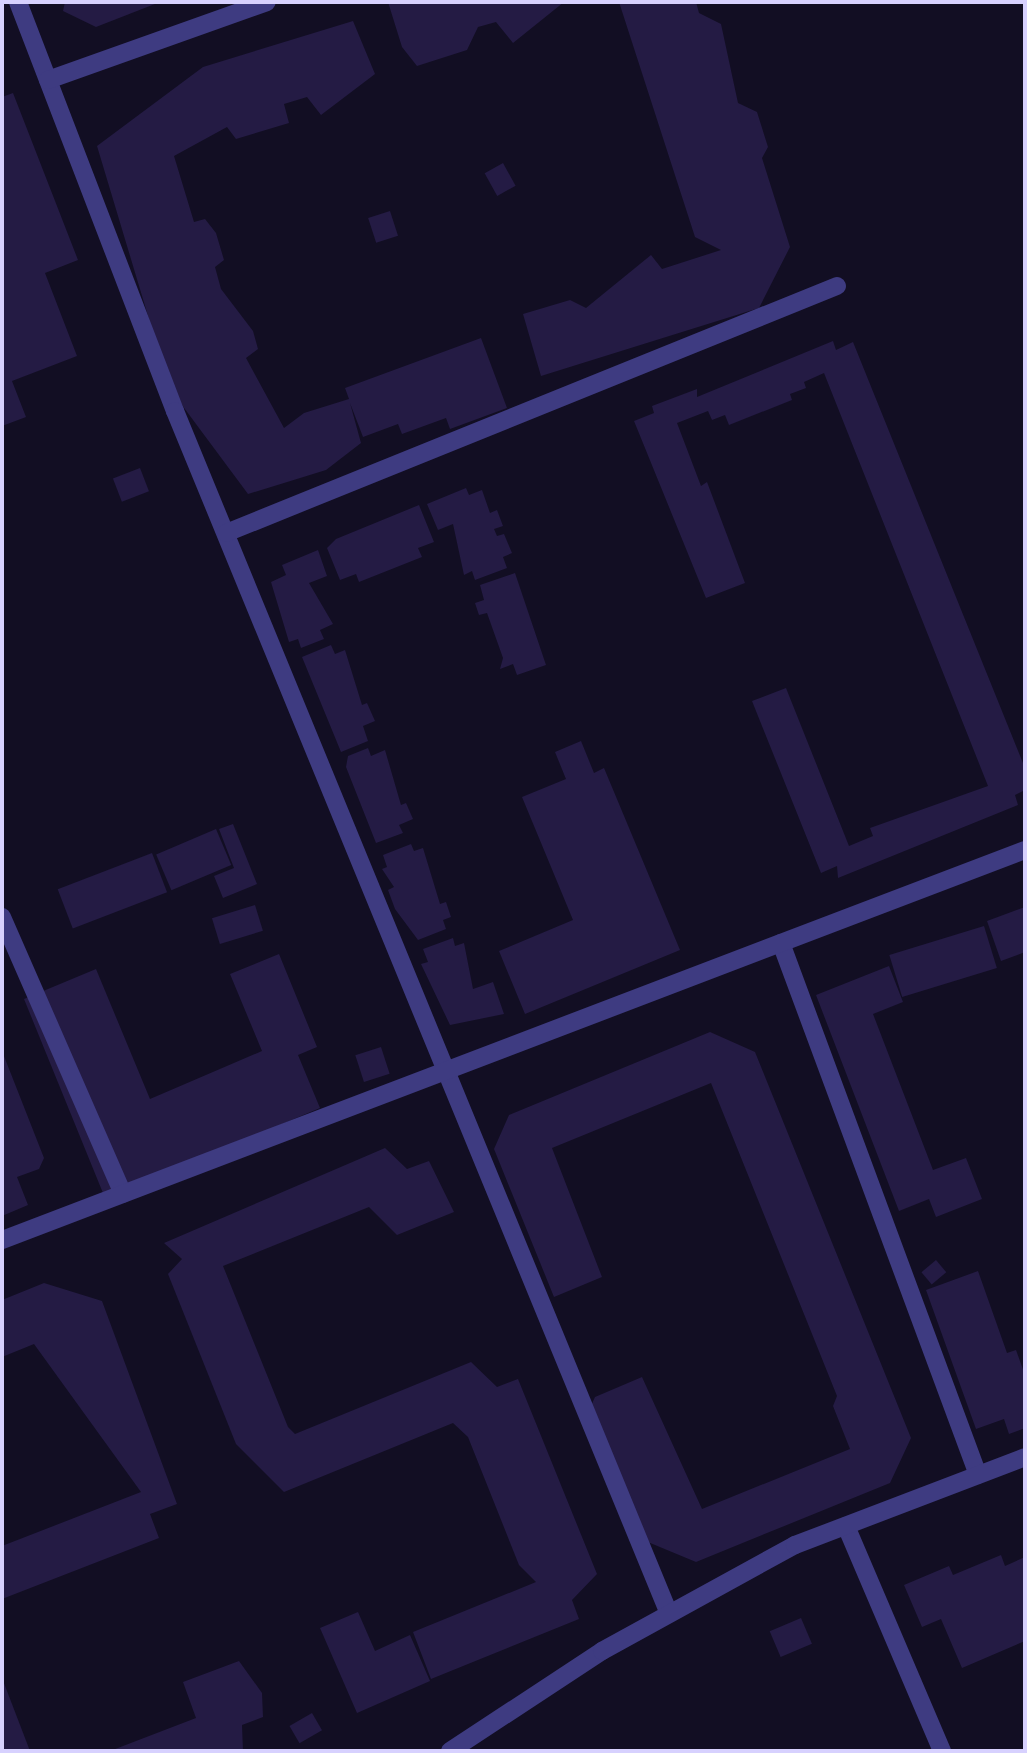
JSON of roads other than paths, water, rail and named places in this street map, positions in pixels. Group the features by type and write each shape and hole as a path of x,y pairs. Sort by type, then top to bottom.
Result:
{"street":[{"path":"18,2 226,533 449,1069 669,1614"},
{"path":"48,80 267,2"},
{"path":"226,533 837,286"},
{"path":"2,1240 1025,850"},
{"path":"2,918 122,1194"},
{"path":"781,943 978,1475"},
{"path":"450,1751 669,1614 795,1545 1025,1457"},
{"path":"846,1526 942,1751"}]}
